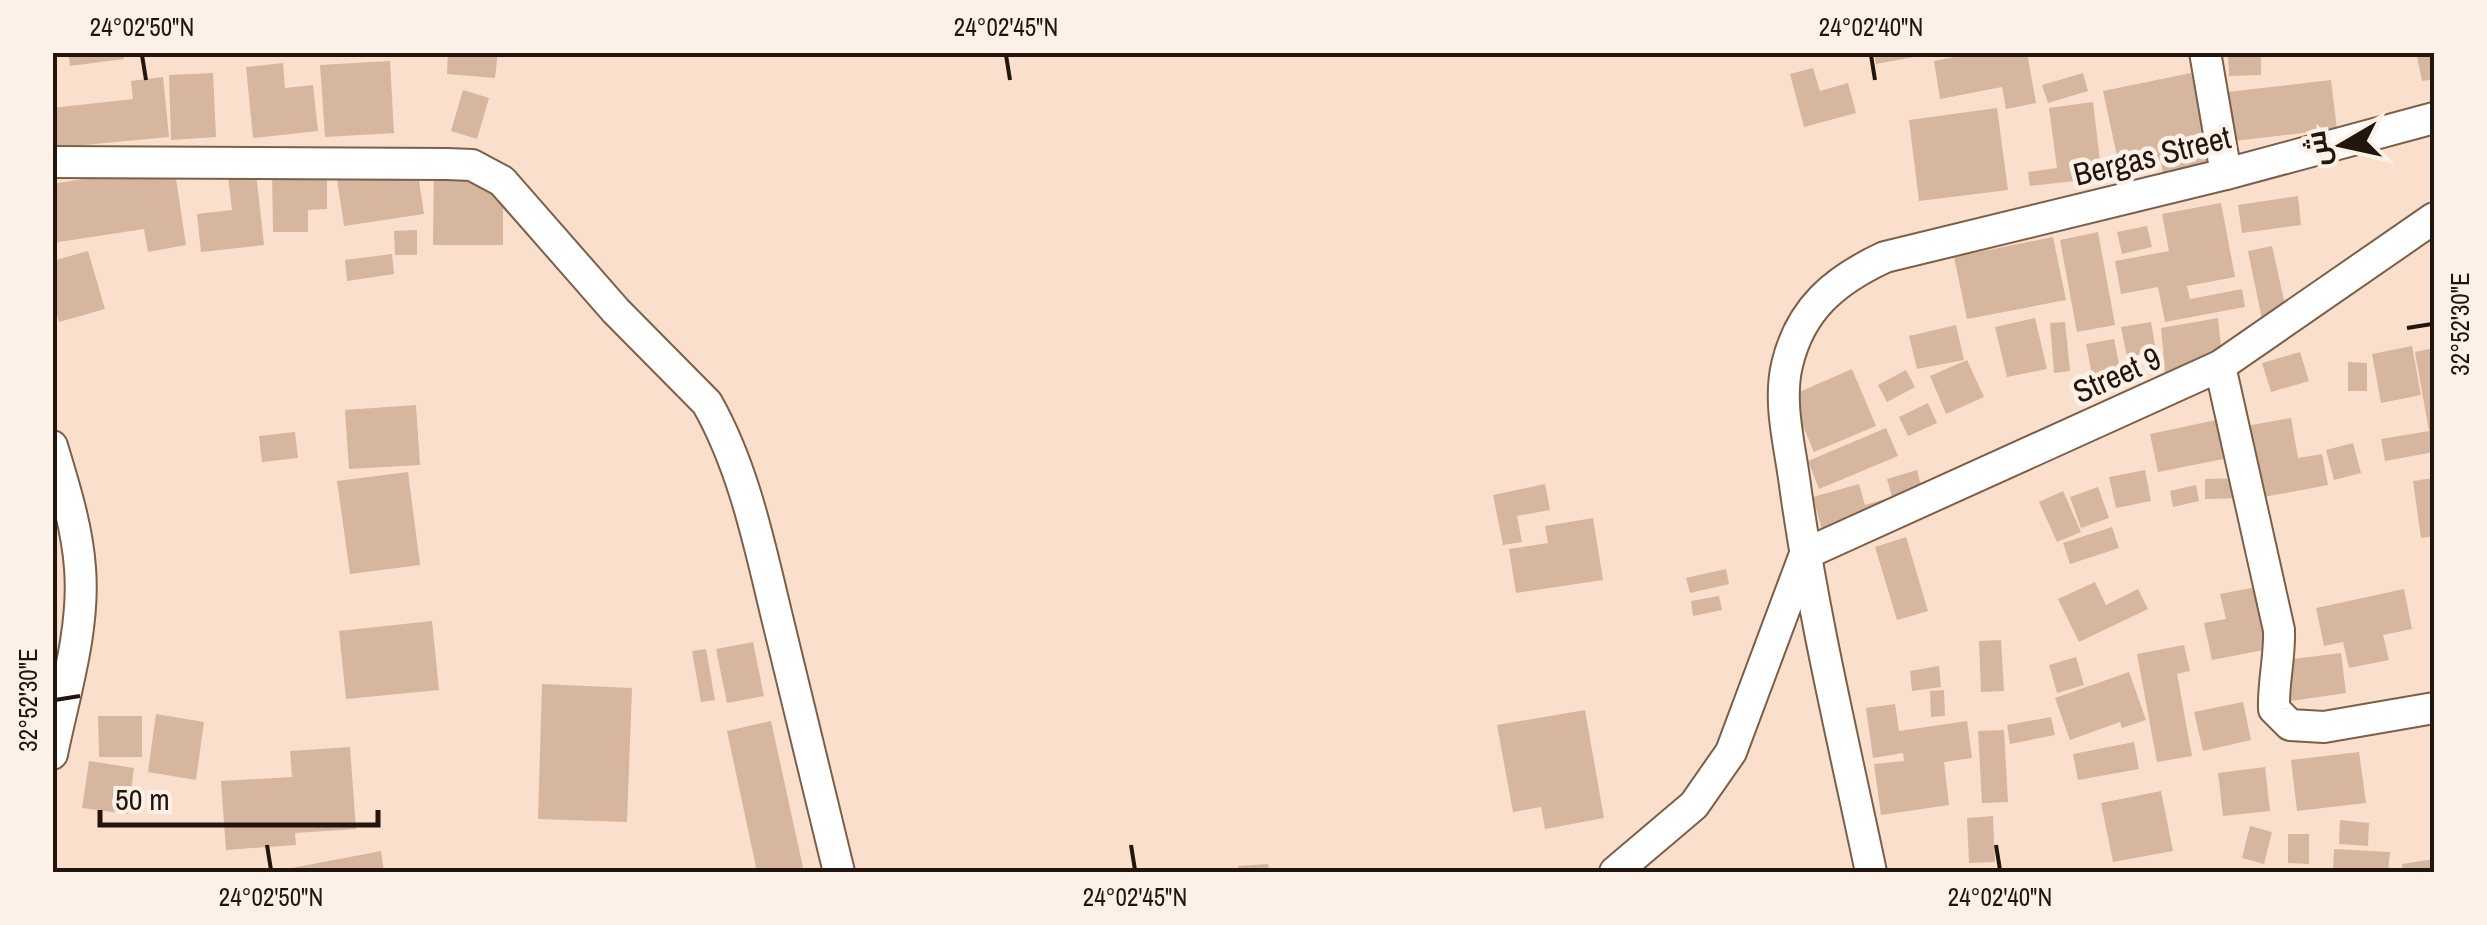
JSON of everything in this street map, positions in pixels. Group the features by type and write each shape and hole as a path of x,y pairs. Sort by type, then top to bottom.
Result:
{"street":[{"path":"2205,52 2226,174"},
{"name":"Bergas Street","path":"1870,872 1804,554 1784,405 1787,366 1799,330 1821,298 1850,273 1884,257 2226,174 2434,118"},
{"path":"52,162 472,165 502,180 616,311 707,402 718,421 737,467 765,569 840,872"},
{"name":"Street 9","path":"1804,554 2220,366 2434,218"},
{"path":"2220,366 2279,630 2274,710 2290,725 2324,727 2434,708"},
{"path":"52,446 71,507 81,570 76,634 52,754"},
{"path":"1618,872 1694,806 1731,752 1804,554"}],"building":[{"path":"68,52 123,52 124,59 70,66"},
{"path":"448,52 498,52 495,78 447,74"},
{"path":"1874,52 1930,52 1930,54 1876,64"},
{"path":"1980,52 2027,52 2036,103 2006,109 2002,87 1940,99 1934,61"},
{"path":"2416,52 2434,52 2434,79 2422,81"},
{"path":"2261,53 2261,75 2229,76 2228,54"},
{"path":"390,61 394,133 325,137 320,65"},
{"path":"283,63 285,88 313,85 318,131 253,138 246,67"},
{"path":"1813,68 1820,91 1848,83 1856,113 1804,127 1790,74"},
{"path":"213,73 216,137 171,140 169,75"},
{"path":"2083,73 2088,91 2048,103 2042,85"},
{"path":"2191,73 2210,163 2163,173 2161,161 2120,170 2103,91"},
{"path":"163,77 169,137 52,148 52,108 133,99 131,81"},
{"path":"2331,80 2337,129 2234,141 2228,92"},
{"path":"463,90 489,98 477,139 451,131"},
{"path":"2093,102 2102,178 2030,186 2028,172 2057,168 2049,108"},
{"path":"1997,108 2008,190 1919,201 1909,120"},
{"path":"416,161 424,214 344,226 336,173"},
{"path":"434,161 503,162 503,245 433,245"},
{"path":"255,164 264,245 201,252 197,214 232,210 227,167"},
{"path":"174,165 186,245 148,252 144,229 52,243 52,184"},
{"path":"327,169 327,209 308,210 308,232 273,232 272,170"},
{"path":"2298,196 2301,225 2242,233 2238,205"},
{"path":"2221,203 2235,277 2187,286 2190,299 2242,289 2245,307 2165,322 2158,287 2121,294 2115,261 2169,251 2162,214"},
{"path":"2147,226 2152,247 2122,254 2117,232"},
{"path":"417,230 417,255 395,255 394,231"},
{"path":"2098,232 2115,325 2077,332 2060,240"},
{"path":"2053,237 2066,300 1967,319 1954,257"},
{"path":"2272,246 2288,318 2263,324 2248,251"},
{"path":"88,251 105,309 59,322 52,297 52,261"},
{"path":"392,254 394,274 347,281 345,260"},
{"path":"2035,318 2047,369 2007,377 1995,327"},
{"path":"2218,318 2224,376 2166,382 2161,328"},
{"path":"2065,322 2070,371 2054,373 2050,323"},
{"path":"2151,322 2156,351 2127,357 2121,327"},
{"path":"1956,325 1964,360 1917,369 1909,336"},
{"path":"2114,339 2121,374 2093,380 2086,344"},
{"path":"2412,346 2421,395 2381,403 2372,354"},
{"path":"2434,348 2434,452 2385,461 2381,439 2429,431 2415,352"},
{"path":"2300,352 2309,381 2271,392 2262,363"},
{"path":"1967,360 1984,397 1946,414 1930,376"},
{"path":"2348,362 2367,363 2367,391 2348,391"},
{"path":"1852,369 1876,426 1814,452 1790,396"},
{"path":"1906,370 1915,387 1887,402 1878,385"},
{"path":"1928,403 1937,423 1908,436 1899,417"},
{"path":"416,405 420,465 349,469 345,410"},
{"path":"2230,417 2238,456 2158,472 2150,434"},
{"path":"2291,418 2298,458 2322,454 2328,485 2264,497 2246,426"},
{"path":"1886,428 1898,456 1819,489 1808,461"},
{"path":"295,432 298,458 262,462 259,436"},
{"path":"2353,443 2361,473 2334,480 2326,450"},
{"path":"1917,470 1928,513 1825,541 1813,497 1859,484 1865,505 1892,497 1887,479"},
{"path":"2145,470 2151,501 2116,508 2109,477"},
{"path":"408,472 420,565 350,574 337,481"},
{"path":"2246,478 2246,498 2205,499 2205,479"},
{"path":"2434,478 2434,536 2421,538 2413,481"},
{"path":"1545,484 1550,510 1517,516 1522,542 1503,545 1493,495"},
{"path":"2196,485 2199,501 2173,507 2170,491"},
{"path":"2098,487 2109,518 2081,528 2070,497"},
{"path":"2063,491 2081,532 2057,542 2039,502"},
{"path":"1593,518 1603,580 1516,593 1509,549 1548,543 1545,526"},
{"path":"2112,527 2119,548 2070,564 2063,543"},
{"path":"1906,537 1928,611 1897,620 1875,547"},
{"path":"1726,569 1729,584 1690,593 1686,578"},
{"path":"2095,582 2106,605 2138,589 2148,609 2079,642 2058,599"},
{"path":"2261,586 2274,648 2212,660 2204,623 2226,619 2220,594"},
{"path":"2404,589 2412,629 2383,635 2389,660 2349,668 2343,642 2324,646 2316,608"},
{"path":"1719,596 1722,610 1693,616 1691,601"},
{"path":"432,621 439,690 346,699 339,631"},
{"path":"2001,640 2004,691 1981,692 1979,641"},
{"path":"753,642 764,696 727,703 716,649"},
{"path":"2184,645 2190,671 2177,674 2192,756 2157,762 2137,654"},
{"path":"706,649 715,700 701,702 692,651"},
{"path":"2341,653 2346,693 2291,701 2286,660"},
{"path":"2076,657 2084,685 2057,693 2049,665"},
{"path":"1939,666 1941,687 1912,691 1910,671"},
{"path":"2129,672 2146,720 2122,728 2120,722 2070,740 2055,698"},
{"path":"542,684 632,688 627,822 538,819"},
{"path":"1944,690 1945,716 1931,717 1930,691"},
{"path":"2243,702 2251,740 2203,751 2194,712"},
{"path":"1895,704 1899,731 1967,721 1972,758 1944,762 1949,805 1881,815 1874,764 1904,761 1903,753 1873,758 1866,708"},
{"path":"1585,710 1604,818 1545,829 1541,807 1513,812 1497,725"},
{"path":"156,714 204,722 196,780 148,772"},
{"path":"98,716 142,716 142,757 99,757"},
{"path":"2051,717 2055,735 2010,744 2007,725"},
{"path":"771,721 804,872 757,872 727,731"},
{"path":"2004,730 2008,802 1982,803 1978,731"},
{"path":"2134,742 2139,769 2078,780 2073,754"},
{"path":"350,747 356,829 295,833 296,845 226,850 221,781 292,777 290,751"},
{"path":"2359,752 2366,803 2297,811 2291,760"},
{"path":"89,761 134,768 128,814 82,808"},
{"path":"2265,767 2270,811 2223,816 2218,773"},
{"path":"2161,791 2173,851 2113,862 2101,803"},
{"path":"1993,816 1995,862 1969,863 1967,818"},
{"path":"2340,820 2369,823 2368,846 2339,844"},
{"path":"2250,826 2272,832 2264,864 2242,858"},
{"path":"2288,834 2309,834 2309,864 2288,863"},
{"path":"2334,849 2390,852 2388,872 2333,872"},
{"path":"381,851 384,872 293,872 292,868"},
{"path":"2434,859 2434,872 2403,872 2402,864"},
{"path":"1268,864 1269,872 1239,872 1238,866"}]}
